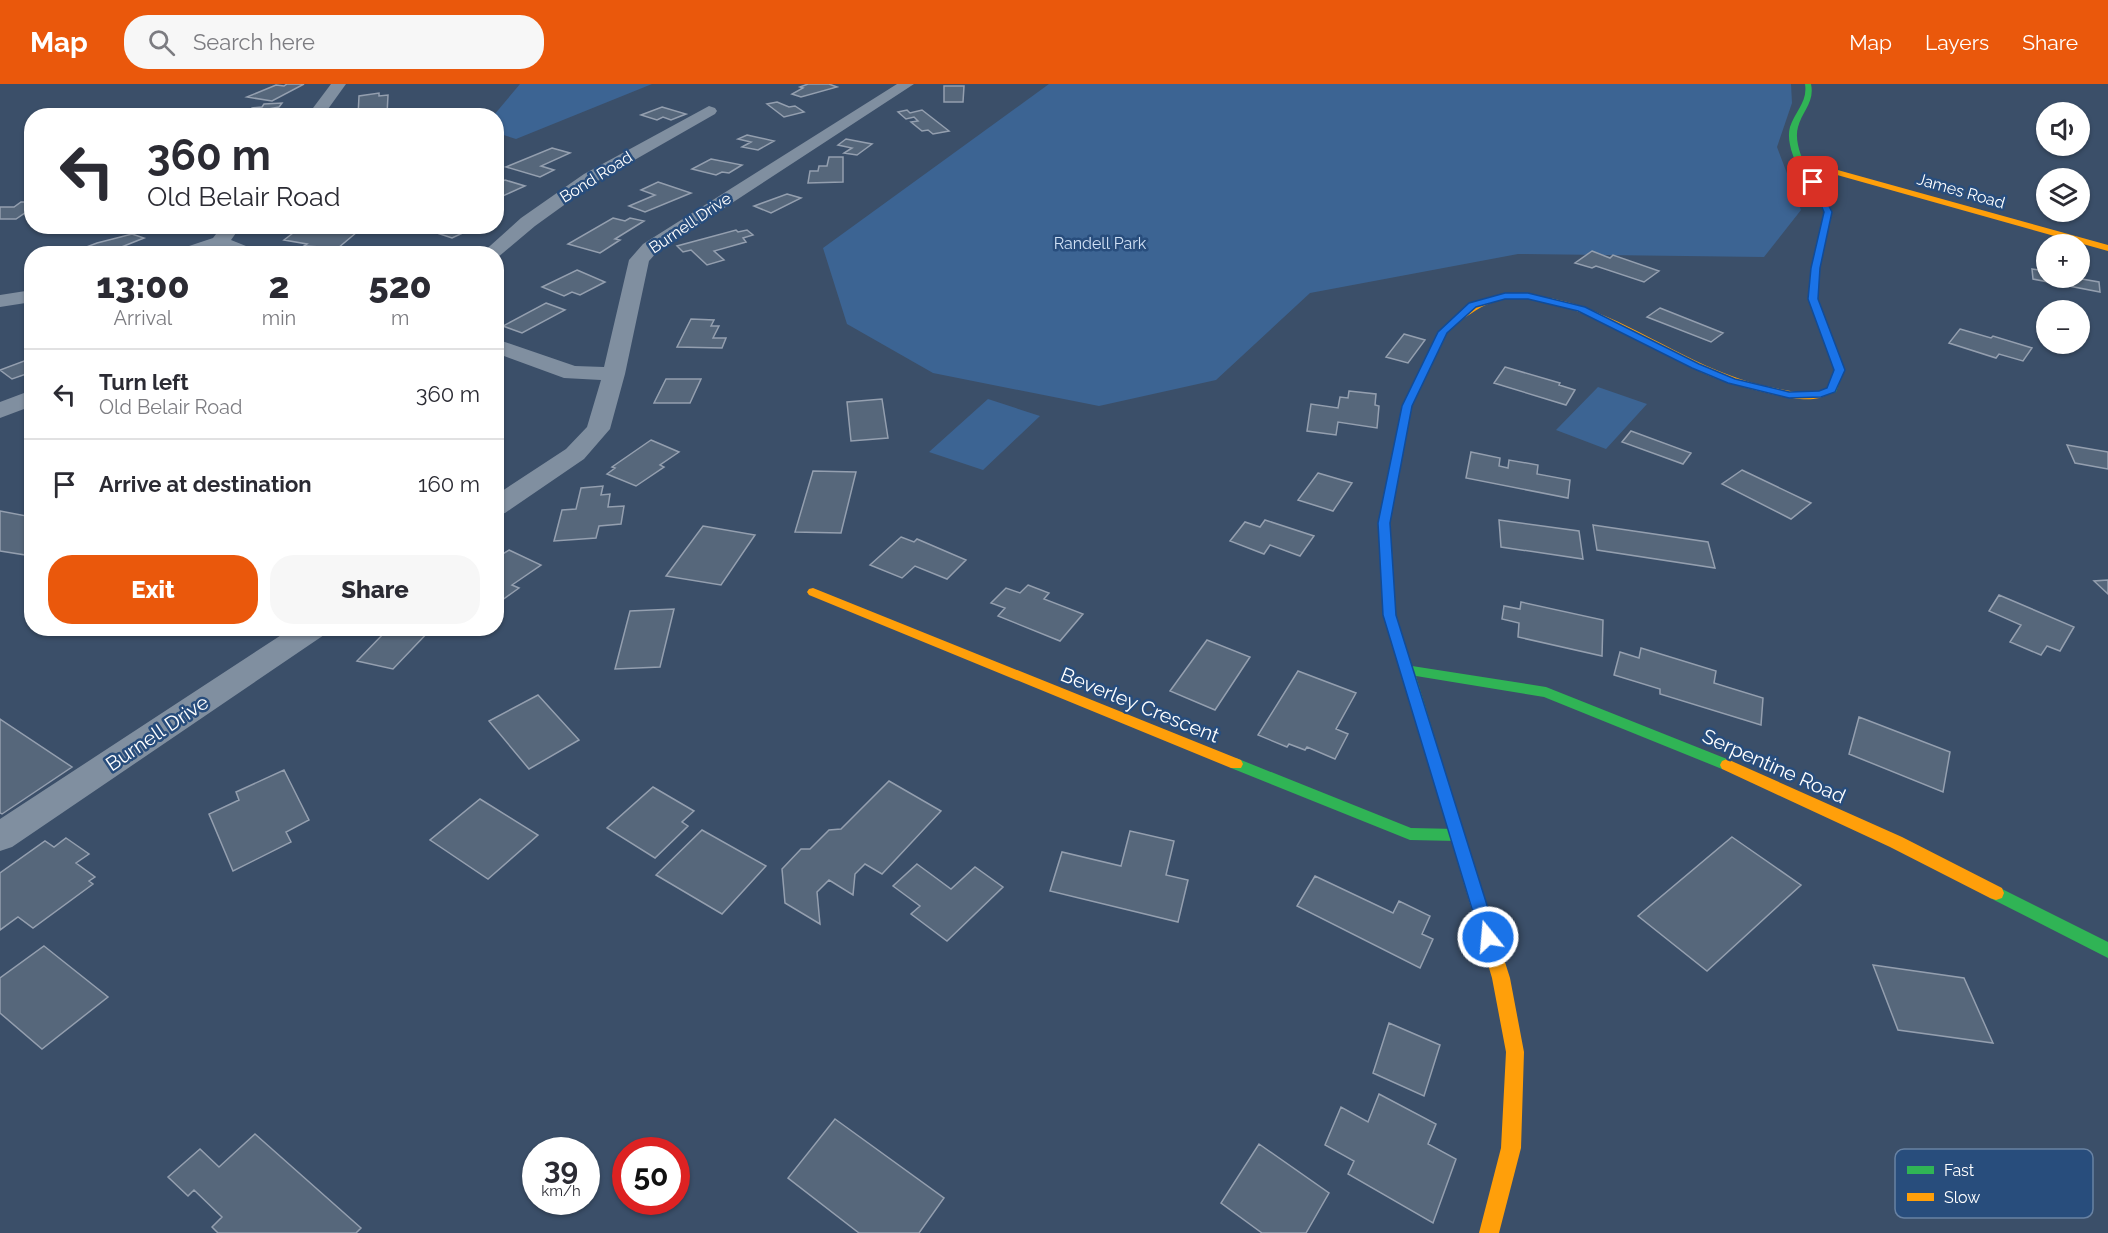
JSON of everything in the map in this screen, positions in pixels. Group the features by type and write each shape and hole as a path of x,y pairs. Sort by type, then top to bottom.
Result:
{"main road":[{"path":"1489,1233 1510,1148 1515,1052 1501,978 1390,615 1384,523 1407,406 1443,332 1473,305 1505,296 1528,296 1581,309 1731,381 1789,395 1821,394 1832,390 1839,370 1813,299 1815,268 1828,212 1794,146 1792,132 1810,99 1808,84"},
{"name":"James Road","path":"1805,167 1831,171 2108,248"},
{"name":"Beverley Crescent","path":"813,592 1410,834 1457,835"},
{"name":"Serpentine Road","path":"1407,670 1546,693 1656,736 1774,785 1886,838 2108,950"}],"street":[{"path":"321,108 339,84"},
{"name":"Burnell Drive","path":"504,502 575,454 598,429 614,374 639,260 650,248 907,84"},
{"name":"Bond Road","path":"500,246 528,222 590,178 709,111"},
{"path":"220,243 226,234"},
{"path":"210,246 220,243 228,246"},
{"path":"0,301 24,297"},
{"path":"504,348 572,373 614,374"},
{"path":"0,411 24,400"},
{"name":"Burnell Drive","path":"0,837 302,636"}],"green space":[{"path":"520,84 652,84 516,139 504,135 504,108 500,108"},
{"name":"Randell Park","path":"1049,84 1791,84 1792,103 1777,147 1801,210 1764,257 1518,254 1310,293 1216,380 1099,406 933,373 847,324 823,248"},
{"path":"1598,387 1647,404 1606,449 1556,430"},
{"path":"988,399 1040,416 983,470 929,452"}],"building":[{"path":"304,84 272,101 247,97 276,85"},
{"path":"808,84 829,84 837,87 801,97 792,94"},
{"path":"944,86 964,86 963,102 944,102"},
{"path":"379,93 379,96 388,95 387,108 358,108 359,96"},
{"path":"777,102 789,107 795,106 804,112 784,117 767,104"},
{"path":"282,103 279,107 274,108 252,108 262,107 264,104"},
{"path":"662,107 686,114 671,120 663,117 657,120 641,115"},
{"path":"907,110 910,113 922,110 949,131 933,134 928,130 922,131 911,122 918,121 914,117 906,119 898,112"},
{"path":"747,135 774,141 758,150 742,147 751,142 738,139"},
{"path":"846,139 872,144 857,155 844,153 852,148 838,145"},
{"path":"552,148 570,153 541,166 554,170 540,177 506,167"},
{"path":"829,157 843,157 843,182 808,183 810,171 818,171 819,166 827,166"},
{"path":"711,159 742,165 729,173 722,172 716,175 692,169"},
{"path":"505,180 525,186 504,195"},
{"path":"658,182 691,193 645,212 629,206 655,195 641,190"},
{"path":"787,194 801,198 771,213 754,206"},
{"path":"24,202 24,214 16,219 0,219 0,207 14,207"},
{"path":"613,218 625,221 630,218 644,221 615,239 620,240 600,253 568,244"},
{"path":"736,230 738,232 747,230 753,235 743,238 746,242 714,251 724,260 707,265 691,250 683,252 677,246"},
{"path":"132,234 144,238 124,246 89,246"},
{"path":"292,234 355,234 340,246 304,246 307,244 284,240"},
{"path":"440,234 461,234 452,238"},
{"path":"1592,251 1610,258 1613,255 1659,271 1644,282 1596,266 1592,268 1575,263"},
{"path":"2032,269 2036,270 2036,280 2033,279"},
{"path":"577,270 605,282 580,295 572,292 564,296 542,287"},
{"path":"2090,280 2099,282 2100,292 2079,288 2090,288"},
{"path":"546,303 565,310 522,333 504,325"},
{"path":"1660,308 1723,333 1711,342 1647,317"},
{"path":"691,319 714,320 711,326 719,326 713,338 726,338 722,348 677,347"},
{"path":"1960,329 2032,348 2023,361 1999,354 1996,358 1949,343"},
{"path":"1404,334 1425,340 1408,363 1386,357"},
{"path":"24,361 24,375 12,379 0,370"},
{"path":"1505,367 1560,383 1559,385 1575,390 1566,405 1494,383"},
{"path":"666,379 701,379 690,403 654,403"},
{"path":"1349,391 1376,394 1375,405 1379,406 1377,428 1338,422 1336,435 1307,431 1311,404 1338,408 1340,397 1348,398"},
{"path":"882,399 888,438 851,441 847,402"},
{"path":"1631,431 1691,453 1683,464 1622,442"},
{"path":"651,440 679,452 660,465 664,467 636,486 607,474 615,468 612,467"},
{"path":"2067,445 2108,452 2108,469 2075,463"},
{"path":"1471,452 1500,458 1499,466 1508,468 1509,460 1538,465 1537,474 1570,480 1568,498 1466,478"},
{"path":"1742,470 1811,503 1791,519 1722,484"},
{"path":"813,471 856,472 841,533 795,532"},
{"path":"1318,473 1352,483 1333,511 1298,500"},
{"path":"603,486 601,495 610,494 608,507 624,506 621,524 599,526 596,538 554,541 562,510 576,509 581,488"},
{"path":"0,511 24,516 24,555 0,551"},
{"path":"1265,520 1314,536 1300,556 1270,545 1264,554 1230,541 1245,522 1260,527"},
{"path":"1499,520 1579,531 1583,559 1501,547"},
{"path":"1593,525 1708,542 1715,568 1597,550"},
{"path":"703,526 755,535 721,585 666,576"},
{"path":"901,537 914,542 917,539 966,560 947,579 915,566 902,578 870,565"},
{"path":"509,550 541,565 512,585 519,588 504,599 504,553"},
{"path":"2108,580 2108,594 2094,581"},
{"path":"1028,585 1049,593 1044,599 1083,614 1060,641 998,616 1005,608 991,603 1006,588 1020,593"},
{"path":"1999,595 2074,627 2060,651 2047,646 2041,655 2010,642 2021,625 1989,611"},
{"path":"1521,602 1603,620 1602,656 1518,637 1519,623 1502,619 1504,606 1520,609"},
{"path":"674,609 660,667 615,669 630,611"},
{"path":"381,636 424,636 393,669 357,661"},
{"path":"1207,640 1250,657 1215,710 1170,691"},
{"path":"1641,648 1716,671 1714,683 1763,698 1761,725 1660,694 1660,689 1614,675 1620,652 1639,658"},
{"path":"1298,671 1356,693 1336,729 1348,734 1335,759 1307,747 1305,750 1289,744 1287,747 1258,735"},
{"path":"538,695 579,740 529,769 489,721"},
{"path":"1859,717 1950,752 1943,792 1849,754"},
{"path":"0,719 72,767 2,814 0,813"},
{"path":"284,770 309,820 286,832 291,842 233,871 209,814 239,800 236,792"},
{"path":"889,781 941,811 882,874 865,864 855,874 853,895 829,880 817,892 820,924 785,903 782,869 801,849 810,849 829,830 841,829"},
{"path":"653,787 694,811 682,822 688,826 655,858 607,828"},
{"path":"480,799 538,835 488,879 430,840"},
{"path":"702,830 766,866 722,914 656,875"},
{"path":"1130,831 1174,841 1166,875 1188,880 1178,922 1050,891 1062,852 1121,866"},
{"path":"1732,837 1801,885 1707,971 1638,916"},
{"path":"66,838 89,854 76,863 95,877 89,881 93,884 33,928 18,917 0,930 0,873 45,841 54,847"},
{"path":"917,864 951,889 975,867 1003,887 947,941 911,914 920,906 893,886"},
{"path":"1315,876 1393,913 1399,901 1430,916 1422,934 1433,939 1420,968 1297,906"},
{"path":"44,946 108,997 42,1049 0,1013 0,978"},
{"path":"1873,965 1964,978 1993,1043 1898,1030"},
{"path":"1389,1023 1440,1045 1424,1096 1373,1073"},
{"path":"1379,1094 1436,1124 1428,1144 1456,1159 1433,1223 1348,1174 1354,1161 1325,1145 1341,1107 1368,1122"},
{"path":"835,1119 944,1198 919,1233 859,1233 788,1178"},
{"path":"255,1134 361,1228 356,1233 218,1233 212,1227 222,1217 194,1190 188,1196 168,1177 200,1149 219,1167"},
{"path":"1259,1144 1329,1193 1306,1233 1262,1233 1221,1203"}],"traffic: fast":[{"path":"1808,84 1809,97 1795,125 1793,141 1805,173 1828,212 1815,268 1813,299 1839,370 1832,390 1824,393"},
{"path":"1442,785 1390,615 1384,523 1407,406 1443,332 1461,316"},
{"path":"1407,670 1546,692 1727,765"},
{"path":"1236,764 1410,834 1457,835"},
{"path":"1996,893 2108,950"}],"traffic: slow":[{"path":"1805,167 1831,171 2108,248"},
{"path":"1461,316 1487,301 1516,296 1547,299 1580,309 1612,323 1697,366 1731,380 1780,393 1810,396 1824,393"},
{"path":"813,592 1236,764"},
{"path":"1727,765 1896,842 1996,893"},
{"path":"1442,785 1501,978 1515,1052 1511,1148 1489,1233"}],"route":[{"path":"1488,937 1390,615 1384,523 1407,406 1443,332 1473,305 1505,296 1528,296 1581,309 1731,381 1789,395 1821,394 1832,390 1839,370 1813,299 1815,268 1828,212 1813,182"}]}
